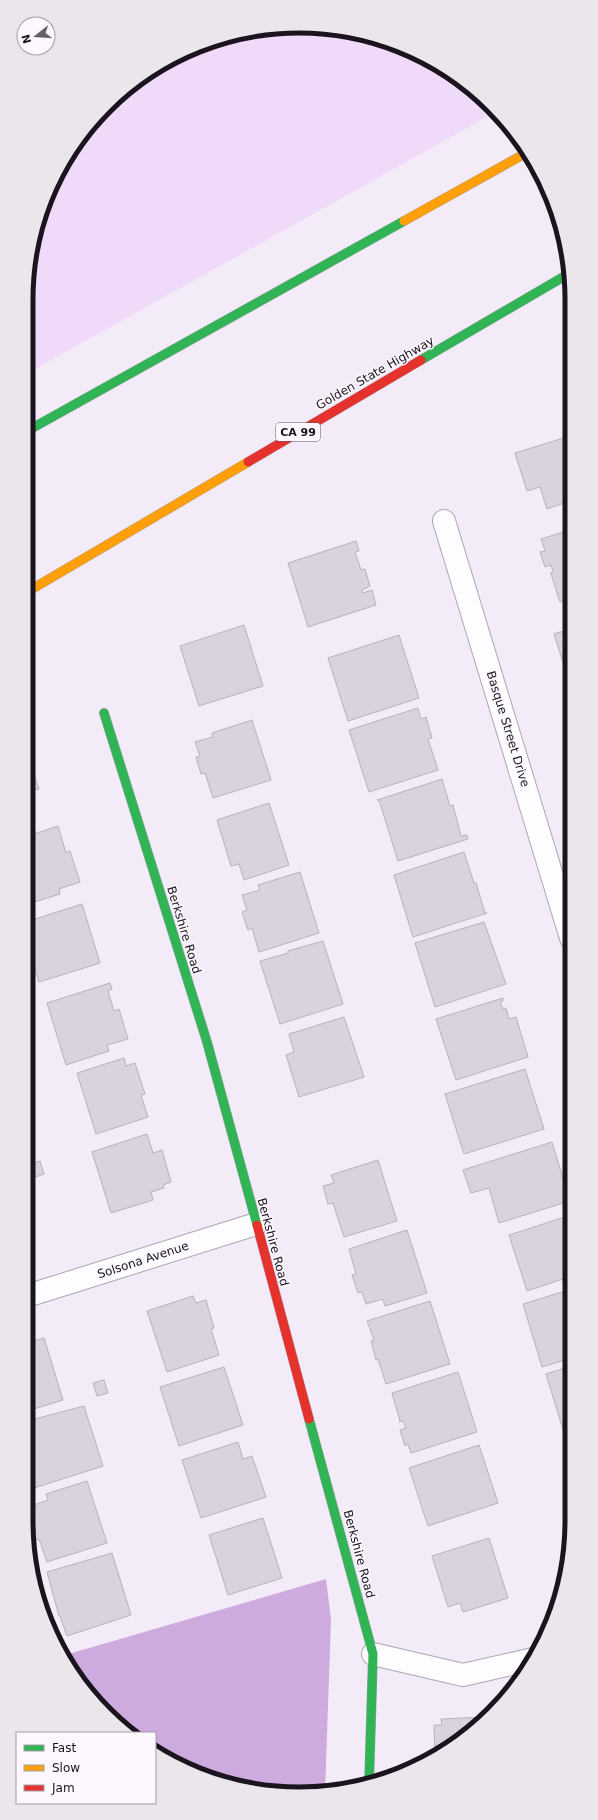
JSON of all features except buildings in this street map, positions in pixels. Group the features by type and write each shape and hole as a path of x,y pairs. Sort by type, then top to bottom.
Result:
{"main road":[{"path":"33,427 522,155"},
{"name":"Golden State Highway","path":"33,588 564,277"},
{"name":"Berkshire Road","path":"104,713 207,1042 373,1654 369,1778"}],"street":[{"name":"Basque Street Drive","path":"444,521 565,918"},
{"name":"Solsona Avenue","path":"33,1295 256,1224"},
{"path":"373,1654 463,1675 525,1661"}],"shaded area":[{"path":"299,33 334,35 351,38 385,47 417,60 461,88 491,115 33,370 33,299 35,264 47,213 60,181 88,137 111,111 137,88 181,60 213,47 264,35"},
{"path":"326,1579 331,1619 325,1785 299,1787 264,1785 247,1782 213,1773 181,1760 156,1745 156,1732 137,1732 111,1709 88,1683 69,1654"}],"traffic: fast":[{"path":"33,428 404,221"},
{"path":"421,360 564,277"},
{"path":"104,713 207,1042 257,1225"},
{"path":"309,1419 373,1654 369,1778"}],"traffic: slow":[{"path":"404,221 522,155"},
{"path":"33,588 248,462"}],"traffic: jam":[{"path":"248,462 421,360"},
{"path":"257,1225 309,1419"}]}
